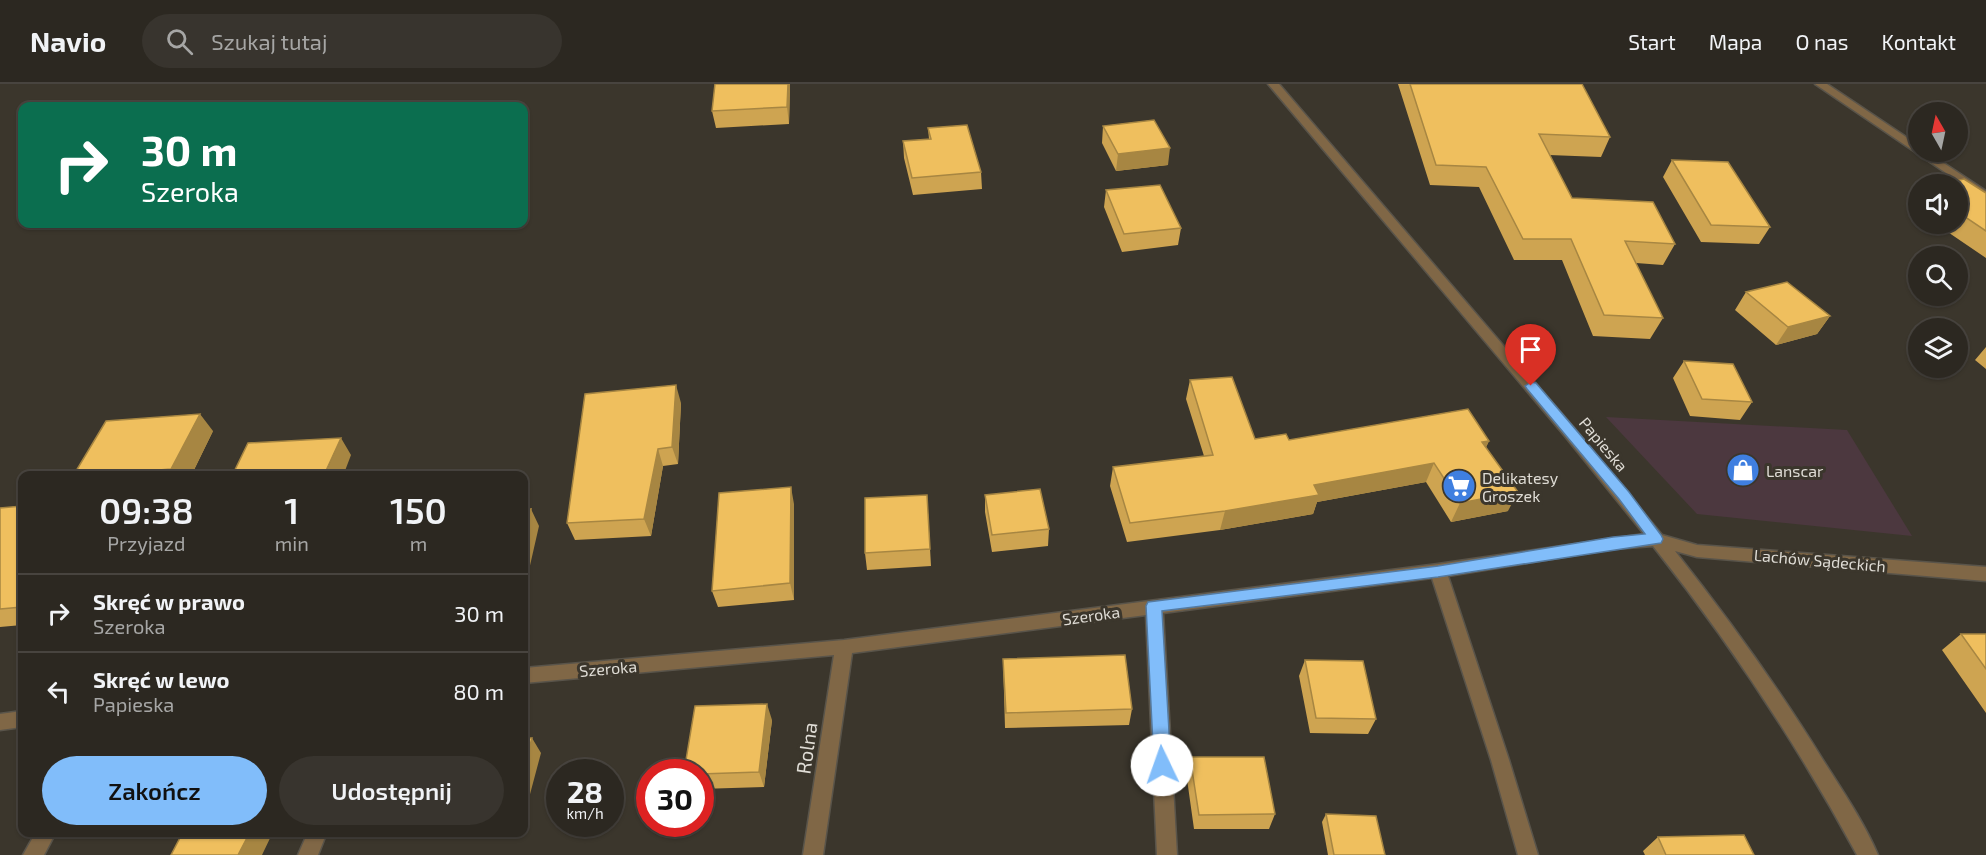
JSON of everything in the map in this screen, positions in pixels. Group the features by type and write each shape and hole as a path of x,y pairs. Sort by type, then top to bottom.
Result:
{"street":[{"name":"Papieska","path":"1273,84 1624,496 1754,668 1826,779 1868,855"},
{"path":"1820,84 1908,144"},
{"path":"1935,162 1986,196"},
{"name":"Szeroka","path":"528,676 844,647 1154,606 1438,572 1613,543 1656,539"},
{"name":"Lachów Sądeckich","path":"1656,539 1697,551 1986,574"},
{"path":"1438,572 1500,760 1528,855"},
{"path":"1154,606 1167,855"},
{"name":"Rolna","path":"813,855 844,647"},
{"path":"0,722 18,720"},
{"path":"33,855 44,837"},
{"path":"308,855 316,837"}],"shaded area":[{"path":"1606,417 1847,430 1912,536 1697,514"}],"building":[{"path":"715,84 788,84 787,107 712,111"},
{"path":"1410,84 1582,84 1610,137 1539,134 1572,198 1653,202 1675,244 1625,241 1663,318 1604,315 1571,239 1523,239 1486,167 1436,165"},
{"path":"1154,120 1170,148 1118,154 1103,126"},
{"path":"967,125 981,172 912,178 903,141 931,139 928,128"},
{"path":"1672,160 1728,162 1770,227 1711,225"},
{"path":"1968,182 1986,193 1986,231 1968,219"},
{"path":"1160,185 1181,228 1124,234 1106,190"},
{"path":"1787,282 1830,316 1788,327 1746,292"},
{"path":"1684,361 1733,364 1752,402 1702,399"},
{"path":"1232,377 1255,439 1286,434 1289,440 1468,409 1489,441 1482,442 1518,492 1460,503 1434,463 1314,485 1319,495 1225,511 1130,523 1113,467 1213,455 1190,380"},
{"path":"676,385 672,447 658,449 644,519 567,523 585,394"},
{"path":"200,414 171,469 76,471 106,421"},
{"path":"341,438 326,471 234,471 248,443"},
{"path":"791,487 790,583 712,591 719,493"},
{"path":"1040,489 1049,529 992,535 985,495"},
{"path":"927,495 930,549 865,553 865,498"},
{"path":"18,506 18,607 0,609 0,508"},
{"path":"1961,634 1986,634 1986,669"},
{"path":"1125,655 1132,709 1006,713 1003,659"},
{"path":"1305,660 1363,661 1376,719 1316,718"},
{"path":"767,704 759,772 714,774 714,759 686,759 695,706"},
{"path":"528,738 532,738 528,752"},
{"path":"1190,757 1264,757 1275,814 1199,815"},
{"path":"1326,814 1376,816 1385,855 1334,855"},
{"path":"1744,835 1754,855 1666,855 1658,837"},
{"path":"180,837 247,837 238,855 171,855"}],"place":[{"name":"Lanscar","path":"1743,470"},
{"name":"Delikatesy Groszek","path":"1459,486"}],"route":[{"path":"1162,765 1154,606 1438,572 1613,543 1656,539 1624,496 1531,386"}]}
